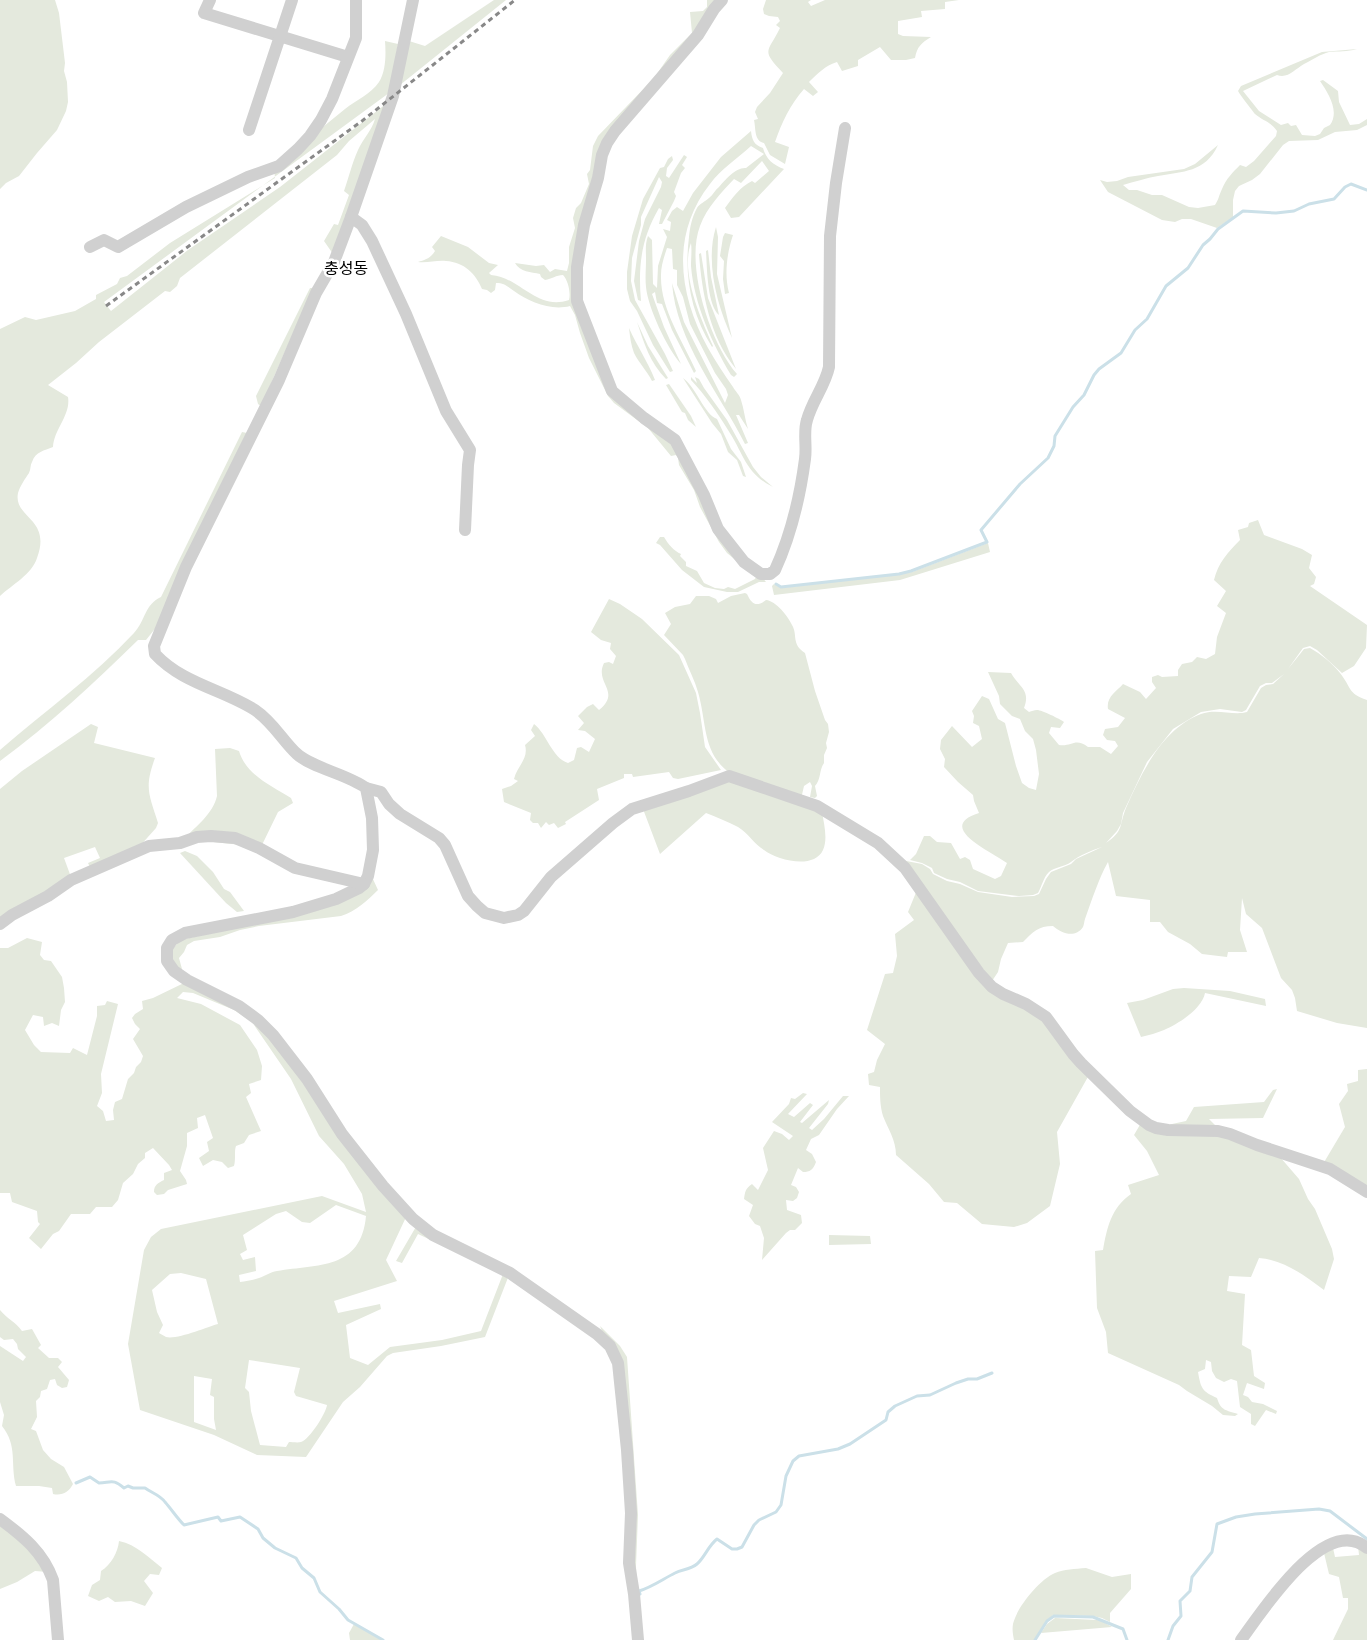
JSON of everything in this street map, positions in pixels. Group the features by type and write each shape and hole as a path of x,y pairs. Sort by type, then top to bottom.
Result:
{"street":[{"path":"210,0 204,12 348,57"},
{"path":"249,130 292,0"},
{"path":"90,247 104,240 118,247 186,207 248,177 279,166 310,136 332,99 356,38 356,0"},
{"path":"413,0 394,96 334,262 316,293 279,380 186,568 158,634 154,646 155,654 161,661 184,677 255,710 270,722 298,755 366,788 381,792 389,804 400,814 439,838 445,845 468,896 486,913 504,918 518,915 524,911 551,877 632,809 689,792 729,776 817,806 878,843 894,857 905,868 979,973 992,987 1026,1004 1046,1017 1081,1063 1130,1111 1149,1126 1168,1130 1218,1131 1230,1134 1265,1148 1330,1169 1367,1192"},
{"path":"722,0 714,9 698,35 607,143 602,155 598,178 580,243 577,267 577,300 612,391 644,418 675,440 704,495 718,529 744,562 762,574 770,574 775,570 791,530 806,456 806,421 827,376 829,367 830,236 836,183 846,128"},
{"path":"351,217 362,225 372,242 406,314 446,411 470,450 465,530"},
{"path":"366,788 372,818 373,850 368,876 364,884 342,896 293,912 185,933 172,940 167,948 167,961 174,971 187,980 239,1006 258,1020 273,1035 307,1079 342,1134 383,1186 413,1218 433,1235 510,1273 597,1334 610,1346 618,1363 626,1440 631,1512 629,1563 638,1640"},
{"path":"0,924 71,880 149,846 180,843 198,837 235,838 259,848 295,868 364,884"},
{"path":"0,1519 24,1537 50,1572 53,1580 58,1640"},
{"path":"1241,1640 1277,1590 1317,1552 1332,1544 1348,1541 1357,1541 1367,1548"}],"shaded area":[{"path":"0,0 55,0 59,13 68,102 57,130 19,176 6,183 0,189"},
{"path":"494,0 506,0 400,85 409,41 425,46"},
{"path":"707,0 718,0 696,34 613,131 574,278 607,387 672,441 704,503 766,582 759,582 738,592 727,592 704,587 682,570 656,543 660,537 664,537 671,547 681,554 680,556 686,562 686,566 697,571 704,583 715,588 724,589 728,587 735,589 756,577 727,553 719,542 700,507 694,490 679,465 676,455 671,456 648,428 614,403 608,396 589,358 575,315 570,306 555,307 540,304 526,299 499,283 496,283 495,290 491,293 482,289 473,274 464,266 443,261 418,262 428,258 435,251 432,247 441,236 468,247 489,263 498,265 489,273 491,275 511,281 547,301 569,300 569,287 563,275 545,280 540,274 523,270 515,263 536,266 544,265 550,272 555,269 567,271 569,247 575,228 573,218 576,208 581,203 589,184 587,174 590,170 593,146 598,136 654,78 670,55 692,33 690,12 703,11 707,7"},
{"path":"766,0 811,0 808,2 811,6 825,0 959,0 945,2 945,9 921,11 922,17 898,21 898,34 903,36 931,37 920,46 915,58 891,60 880,47 858,60 858,66 842,71 837,62 815,76 809,82 818,92 813,96 804,89 787,114 775,142 789,147 785,164 770,155 764,143 758,140 754,120 758,119 755,112 757,107 770,93 783,73 771,60 768,51 780,28 776,25 780,21 778,17 764,14 763,9"},
{"path":"385,41 398,44 389,93 275,177 274,169 336,116 376,86 384,68"},
{"path":"1357,49 1326,53 1304,64 1288,75 1277,75 1243,91 1259,111 1281,125 1288,123 1291,126 1296,125 1302,135 1315,136 1330,125 1334,114 1332,102 1320,81 1323,80 1338,91 1339,102 1350,125 1359,124 1367,119 1367,125 1357,130 1335,132 1318,140 1289,141 1283,145 1260,174 1239,186 1235,191 1233,217 1217,228 1191,219 1182,219 1175,222 1162,220 1108,192 1100,180 1107,182 1117,181 1128,177 1184,169 1195,164 1218,145 1207,161 1200,166 1123,185 1129,190 1162,195 1189,207 1198,208 1215,205 1232,173 1240,165 1246,167 1254,161 1276,136 1277,131 1255,114 1241,96 1238,91 1241,86 1322,52"},
{"path":"387,103 333,254 324,241 334,224 338,225 349,195 344,191 354,160 375,119 349,141 337,155 180,278 177,286 170,292 165,291 99,342 48,385 68,397 67,410 56,434 53,447 41,452 34,458 29,473 18,493 18,501 21,508 40,534 40,545 37,558 31,569 0,596 0,329 25,317 36,320 75,311 96,299 96,295 117,284 120,278 127,276 170,243 263,186 104,302 111,311 188,250 280,187"},
{"path":"751,131 754,142 763,148 768,158 776,166 784,169 739,217 731,218 725,208 734,196 744,186 752,181 755,183 769,171 762,161 741,183 734,179 706,213 696,242 698,282 703,303 709,324 718,343 737,374 734,377 717,350 700,309 691,266 691,243 688,255 689,233 698,206 710,197 731,174 746,168 764,154 751,146 714,179 697,204 684,244 685,286 690,307 708,348 740,398 748,429 739,415 736,415 748,443 745,444 690,346 682,326 675,305 672,283 684,322 725,403 728,395 726,389 715,373 690,324 683,297 677,285 677,270 673,269 672,249 667,248 661,272 664,300 673,324 696,371 694,373 672,330 662,304 657,303 655,292 652,294 664,327 681,364 664,338 650,306 646,287 646,242 648,236 652,240 653,284 657,288 658,266 667,237 663,229 670,231 671,222 667,220 672,211 677,207 683,211 693,193 721,157"},
{"path":"684,155 687,157 682,165 685,168 681,173 674,192 676,196 674,201 662,224 659,224 662,210 659,208 648,231 642,253 640,276 641,301 638,300 634,281 639,241 645,219 661,187 662,182 659,177 641,217 641,225 632,258 631,281 635,300 665,354 673,371 670,372 653,345 637,311 630,301 627,289 627,272 632,236 643,199 660,168 664,167 668,159 672,156 673,160 667,168 666,176 669,178"},
{"path":"716,227 718,237 717,274 732,338 717,298 714,283 712,254"},
{"path":"725,233 733,235 727,264 729,293 725,294 723,279 724,261 720,256"},
{"path":"708,250 711,277 719,315 712,303 710,294 707,275 706,251"},
{"path":"701,253 708,298 736,369 720,343 709,314 700,269 699,254"},
{"path":"688,270 693,296 712,347 699,321 694,308"},
{"path":"310,288 313,288 261,406 258,404 256,396"},
{"path":"637,322 648,346 668,378 666,379 660,373 652,359"},
{"path":"629,328 655,380 652,381 634,353"},
{"path":"691,377 697,383 695,377 699,379 727,420 753,467 773,487 756,476 724,423 691,380"},
{"path":"683,378 688,382 708,412 717,419 731,449 741,462 746,477 743,476 737,460 728,452 721,434"},
{"path":"669,384 691,416 696,427 688,420 685,413 682,412 666,385"},
{"path":"242,432 247,433 162,620 146,640 138,640 71,703 0,761 0,750 86,679 119,649 138,628 151,604 161,597"},
{"path":"1258,520 1264,535 1302,549 1312,555 1309,568 1316,577 1314,584 1310,586 1367,625 1366,648 1354,666 1342,673 1317,650 1310,646 1303,648 1288,669 1304,649 1310,648 1322,656 1340,673 1356,695 1367,700 1367,1028 1337,1023 1297,1011 1292,990 1281,978 1262,928 1246,914 1242,898 1240,930 1247,952 1228,952 1227,957 1202,954 1190,944 1168,932 1160,922 1150,922 1150,900 1116,896 1108,862 1095,890 1080,931 1068,934 1053,926 1048,926 1036,930 1023,942 1008,943 998,972 992,981 901,860 922,864 930,869 933,874 947,881 960,884 978,892 1012,897 1034,896 1039,894 1051,872 1071,864 1076,859 1102,847 1085,853 1068,864 1049,872 1038,893 1019,896 978,891 960,882 934,873 932,868 922,863 910,860 916,854 924,836 930,836 937,842 951,843 960,859 965,857 970,860 973,869 995,879 1001,876 1007,863 970,839 964,832 962,825 967,819 979,813 973,795 944,767 945,759 940,749 941,740 952,726 972,747 982,739 979,726 973,723 974,716 972,711 982,696 989,699 998,719 1005,723 1022,783 1036,790 1039,774 1033,739 1025,731 1020,719 1012,716 1000,704 999,696 988,672 1011,673 1025,693 1026,702 1024,708 1029,712 1034,710 1043,711 1064,722 1060,728 1051,727 1049,733 1059,745 1077,742 1088,747 1100,747 1111,754 1118,746 1115,741 1107,740 1103,735 1105,729 1118,727 1125,718 1108,709 1108,705 1112,695 1123,684 1140,692 1146,699 1156,688 1152,682 1152,677 1158,675 1162,677 1178,676 1178,670 1182,664 1192,662 1197,657 1206,659 1215,654 1217,637 1226,613 1217,606 1226,591 1214,580 1224,558 1240,540 1238,530 1248,527 1249,523","holes":["1284,674 1273,684 1261,688 1247,712 1242,713 1207,712 1187,721 1175,730 1164,741 1146,766 1126,808 1121,824 1123,813 1147,762 1173,729 1201,712 1220,709 1242,712 1246,710 1260,686 1272,683","1121,824 1116,835 1106,843"]},
{"path":"988,543 990,552 900,580 774,595 772,586 774,584 781,588 912,572"},
{"path":"745,593 755,604 760,604 766,600 774,603 788,617 794,629 796,643 805,653 829,732 824,763 815,786 817,796 815,798 810,797 812,786 810,782 804,786 801,799 730,773 721,765 710,747 698,692 685,659 664,635 671,624 665,613 675,607 690,604 696,596 709,596 716,599 718,603 731,596"},
{"path":"609,599 642,619 679,655 696,693 705,747 721,770 678,779 673,778 669,772 633,777 632,774 624,774 624,778 597,789 599,800 565,822 566,824 558,828 554,823 549,825 546,822 541,828 538,823 533,823 530,820 531,813 504,802 502,789 518,781 514,779 524,758 525,745 535,736 531,730 534,724 562,760 568,763 574,760 577,748 581,747 589,752 595,739 585,731 578,730 584,723 578,716 593,704 599,710 608,697 602,670 604,663 609,662 613,664 616,656 610,649 611,643 601,640 591,632"},
{"path":"91,724 98,727 94,743 155,758 150,777 149,791 158,823 156,828 139,847 91,869 88,863 100,858 95,847 64,858 71,877 0,920 0,789 22,771"},
{"path":"230,748 239,751 247,767 260,779 291,798 293,803 278,812 261,847 184,839 204,819 215,802 217,796 215,749"},
{"path":"729,779 822,812 825,831 823,850 812,860 786,860 760,848 738,827 706,813 660,854 643,809"},
{"path":"185,851 197,856 213,872 224,889 230,892 244,911 237,912 226,903 180,853"},
{"path":"372,877 378,890 361,905 346,914 259,926 220,937 194,941 187,945 179,958 182,969 174,968 171,951 180,940 301,914"},
{"path":"917,890 977,975 1038,1014 1089,1075 1057,1132 1060,1164 1050,1206 1027,1223 1014,1227 982,1224 957,1203 944,1202 929,1184 896,1155 893,1139 882,1112 880,1087 869,1085 868,1074 874,1072 877,1060 885,1044 867,1030 885,974 893,973 897,956 895,934 914,920 908,912"},
{"path":"27,938 42,942 40,955 44,960 51,961 62,977 65,1002 61,1010 59,1026 52,1023 44,1026 43,1017 33,1015 25,1030 34,1045 41,1052 70,1053 73,1048 87,1055 97,1016 97,1006 105,1005 107,1001 118,1004 101,1074 102,1093 97,1106 103,1111 106,1121 114,1120 113,1110 115,1102 122,1099 128,1079 134,1073 143,1056 133,1039 140,1029 132,1018 143,1009 142,1001 153,998 186,982 256,1021 407,1215 386,1260 397,1281 334,1301 338,1313 380,1304 381,1309 346,1325 350,1358 368,1365 390,1347 442,1340 481,1331 503,1274 418,1234 402,1263 396,1261 417,1225 509,1275 485,1337 393,1353 387,1356 360,1387 343,1402 306,1457 257,1455 214,1435 140,1410 128,1344 144,1250 151,1237 161,1229 322,1196 366,1212 362,1194 344,1164 319,1136 291,1079 252,1022 234,1010 193,993 183,992 177,998 201,1004 240,1025 257,1050 262,1066 261,1080 249,1084 251,1093 246,1097 261,1131 249,1135 244,1143 236,1146 234,1166 228,1168 222,1162 213,1160 203,1166 199,1158 209,1151 207,1142 213,1138 205,1115 197,1118 198,1128 187,1133 187,1146 180,1171 187,1184 168,1190 164,1194 157,1195 154,1192 157,1184 164,1180 164,1173 172,1170 153,1148 145,1153 145,1158 138,1164 133,1174 123,1183 118,1200 112,1207 96,1207 90,1214 71,1214 59,1231 53,1234 41,1249 29,1238 40,1224 37,1211 12,1202 10,1193 0,1193 0,948 8,948","holes":["336,1205 366,1216 362,1234 356,1246 346,1255 335,1261 322,1265 274,1272 257,1279 240,1282 239,1275 256,1271 255,1257 243,1260 240,1254 247,1250 243,1235 276,1214 286,1211 302,1222 310,1223","181,1273 206,1279 218,1324 177,1337 166,1337 159,1333 163,1325 157,1312 152,1290 170,1274","249,1360 300,1368 294,1392 296,1396 327,1405 324,1414 305,1440 289,1442 286,1447 260,1445 251,1411 249,1392 245,1388","194,1376 212,1379 210,1395 214,1397 216,1430 194,1422"]},
{"path":"1173,989 1230,991 1265,999 1266,1006 1205,993 1199,1005 1182,1020 1164,1030 1141,1037 1127,1003 1143,1000"},
{"path":"1367,1069 1367,1189 1323,1164 1345,1127 1339,1104 1348,1091 1347,1084 1358,1081 1358,1070"},
{"path":"1277,1089 1263,1118 1209,1119 1219,1129 1158,1127 1186,1121 1194,1107 1264,1102 1273,1090"},
{"path":"803,1093 807,1094 788,1114 794,1117 810,1103 813,1105 800,1122 802,1123 829,1100 828,1104 809,1128 812,1130 843,1096 849,1096 837,1109 819,1135 811,1139 806,1150 812,1154 816,1162 814,1167 805,1172 798,1168 791,1185 796,1187 799,1192 797,1198 793,1201 786,1200 787,1210 801,1215 802,1223 795,1230 790,1230 786,1233 762,1260 764,1238 760,1226 755,1224 749,1216 753,1205 744,1199 745,1192 752,1184 758,1190 768,1170 763,1148 774,1131 782,1134 789,1140 793,1136 772,1122 789,1104 791,1098 795,1099"},
{"path":"1141,1123 1217,1134 1280,1157 1299,1179 1315,1209 1332,1249 1334,1259 1324,1290 1293,1269 1268,1259 1259,1258 1251,1277 1229,1276 1227,1291 1245,1294 1242,1345 1251,1350 1254,1376 1265,1383 1264,1389 1247,1383 1243,1395 1252,1402 1263,1404 1277,1411 1276,1414 1266,1410 1255,1426 1251,1424 1251,1414 1240,1407 1237,1381 1231,1379 1224,1382 1216,1378 1212,1371 1211,1362 1206,1360 1205,1369 1198,1372 1201,1386 1205,1391 1217,1398 1222,1408 1238,1414 1235,1416 1223,1415 1179,1385 1108,1353 1106,1332 1097,1308 1095,1251 1103,1250 1108,1226 1114,1212 1131,1194 1128,1185 1159,1175 1147,1151 1134,1135"},
{"path":"829,1235 870,1236 871,1244 829,1245"},
{"path":"0,1310 22,1331 32,1329 41,1345 38,1348 49,1358 58,1358 62,1362 58,1367 69,1380 67,1387 62,1388 57,1385 55,1379 50,1380 47,1389 41,1391 40,1397 36,1401 37,1417 31,1429 36,1431 43,1450 51,1459 64,1467 73,1484 62,1494 53,1494 52,1488 16,1486 12,1448 7,1433 2,1426 4,1415 0,1402 0,1346 23,1361 26,1357 18,1349 13,1339 4,1340 0,1337"},
{"path":"600,1326 620,1346 627,1357 638,1515 636,1566 639,1640 622,1383"},
{"path":"0,1522 23,1538 48,1572 35,1571 17,1582 0,1589"},
{"path":"119,1541 137,1548 162,1568 159,1575 150,1574 144,1581 153,1593 145,1606 131,1601 115,1602 108,1597 99,1601 88,1596 92,1585 100,1580 101,1571 113,1558"},
{"path":"1358,1546 1367,1552 1367,1640 1333,1640 1348,1609 1348,1598 1343,1598 1339,1577 1329,1574 1324,1553 1333,1548 1335,1557 1359,1555"},
{"path":"1086,1568 1112,1577 1131,1574 1131,1589 1110,1613 1110,1622 1093,1616 1053,1615 1046,1621 1034,1640 1014,1640 1013,1624 1015,1617 1024,1602 1042,1582 1055,1573"},
{"path":"1055,1618 1097,1620 1112,1627 1041,1633 1047,1624"},
{"path":"354,1624 381,1640 350,1640 349,1633"}],"waterway":[{"path":"776,584 781,587 899,574 987,542 981,530 1020,484 1048,458 1054,446 1055,436 1073,407 1084,395 1094,375 1121,353 1135,330 1147,319 1166,286 1188,268 1203,245 1218,229 1243,211 1276,213 1294,211 1309,204 1334,199 1345,187 1351,184 1367,190"},
{"path":"640,1594 639,1591 694,1566 717,1539 732,1549 742,1547 754,1525 759,1520 776,1512 781,1505 786,1476 793,1461 799,1456 838,1449 850,1444 886,1420 888,1412 895,1406 917,1396 930,1395 956,1383 968,1379 977,1379 992,1373"},
{"path":"76,1483 90,1477 99,1483 113,1482 124,1488 128,1486 145,1488 163,1500 184,1525 218,1517 221,1521 240,1517 258,1529 263,1538 275,1548 296,1558 302,1568 314,1578 320,1592 348,1620 383,1640"},
{"path":"1168,1640 1173,1626 1181,1616 1180,1601 1190,1591 1192,1577 1212,1552 1217,1524 1236,1517 1255,1514 1319,1509 1330,1511 1367,1539"},
{"path":"1035,1640 1047,1621 1054,1616 1093,1617 1123,1629 1127,1640"}],"railway":[{"path":"106,306 362,121 515,0"}],"district":[{"name":"충성동","path":"346,268"}]}
